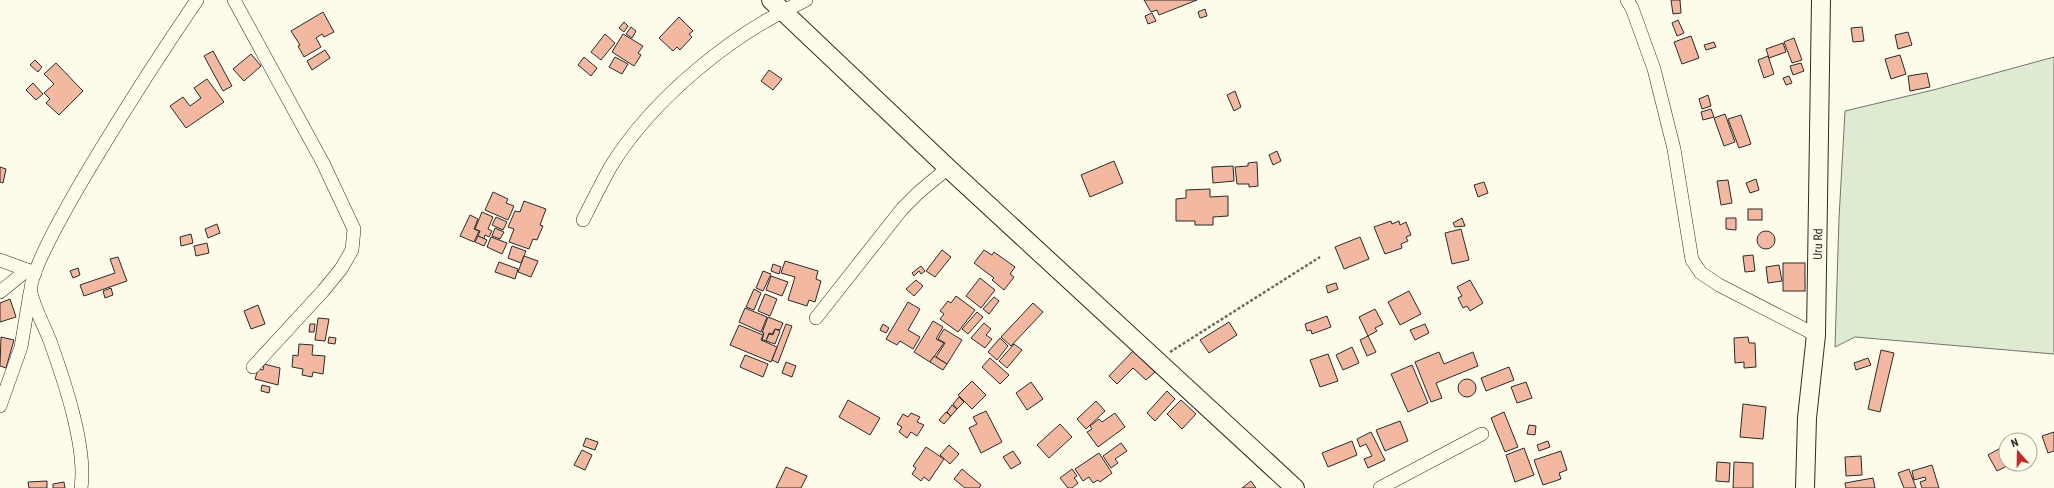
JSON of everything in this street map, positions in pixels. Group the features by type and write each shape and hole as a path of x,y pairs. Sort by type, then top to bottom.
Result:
{"street":[{"path":"0,406 20,347 30,292 31,272 54,229 127,108 197,0"},
{"path":"234,0 312,142 354,229 352,250 340,269 323,291 253,367"},
{"path":"582,220 612,166 629,141 673,92 705,62 777,5 806,0"},
{"path":"1627,0 1632,8 1654,69 1674,149 1692,260 1702,273 1719,285 1816,335"},
{"name":"Uru Rd","path":"1805,488 1807,418 1816,335 1821,0"},
{"path":"777,5 948,168 1295,488"},
{"path":"816,318 897,214 919,192 948,168"},
{"path":"0,260 31,272"},
{"path":"0,292 31,272"},
{"path":"30,292 50,343 76,425 81,457 81,488"},
{"path":"1380,488 1482,434"}],"path":[{"path":"1156,361 1320,257"}],"green space":[{"path":"2054,57 2054,354 1855,337 1835,347 1839,218 1845,111 1937,89"}],"building":[{"path":"1144,0 1197,0 1159,15 1157,10 1151,12"},
{"path":"1671,0 1680,0 1681,13 1673,14"},
{"path":"1205,9 1207,16 1200,18 1198,12"},
{"path":"323,12 334,32 324,37 322,34 316,38 321,47 304,57 298,46 300,45 291,31"},
{"path":"1152,13 1156,21 1148,24 1145,16"},
{"path":"679,17 693,31 689,34 692,37 680,50 677,47 673,51 659,38"},
{"path":"1678,20 1684,33 1677,36 1672,23"},
{"path":"624,22 628,26 624,32 619,28"},
{"path":"631,27 636,31 632,38 626,34"},
{"path":"1862,27 1864,41 1853,42 1851,28"},
{"path":"1908,32 1912,45 1898,49 1895,35"},
{"path":"605,34 615,43 601,60 591,52"},
{"path":"623,34 643,46 638,53 641,55 634,66 612,52"},
{"path":"1691,36 1699,58 1682,64 1674,42"},
{"path":"1794,38 1802,60 1792,63 1784,42"},
{"path":"1714,42 1716,47 1706,50 1704,45"},
{"path":"1783,43 1786,52 1769,58 1766,49"},
{"path":"325,50 330,58 312,70 307,61"},
{"path":"213,51 232,86 223,91 204,56"},
{"path":"251,54 261,66 244,81 233,69"},
{"path":"1900,55 1906,74 1891,79 1885,59"},
{"path":"1768,56 1774,74 1764,78 1758,60"},
{"path":"584,57 597,68 591,76 578,65"},
{"path":"615,57 628,64 622,74 609,67"},
{"path":"35,60 42,67 38,72 30,65"},
{"path":"56,63 83,91 59,115 46,103 50,99 44,93 54,84 44,74"},
{"path":"1801,63 1804,71 1793,75 1790,66"},
{"path":"769,70 782,79 773,90 761,81"},
{"path":"1927,73 1930,87 1910,91 1908,76"},
{"path":"1789,76 1792,83 1786,85 1783,78"},
{"path":"207,79 224,102 186,128 170,106 183,97 190,106 201,98 194,88"},
{"path":"33,83 43,94 36,100 26,90"},
{"path":"1235,91 1241,107 1234,111 1227,95"},
{"path":"1708,95 1711,106 1702,109 1699,99"},
{"path":"1711,109 1714,117 1703,120 1701,112"},
{"path":"1725,114 1735,142 1724,146 1714,118"},
{"path":"1741,115 1751,144 1739,148 1728,119"},
{"path":"1277,151 1281,161 1273,165 1269,155"},
{"path":"1114,161 1123,183 1090,197 1081,175"},
{"path":"1257,162 1258,186 1249,187 1249,184 1237,184 1235,167 1248,166 1248,163"},
{"path":"1233,166 1234,181 1213,183 1212,167"},
{"path":"0,167 6,169 3,183 0,182"},
{"path":"1756,179 1759,190 1750,193 1746,183"},
{"path":"1728,180 1732,203 1721,205 1717,181"},
{"path":"1484,182 1488,193 1478,197 1474,185"},
{"path":"1210,189 1210,197 1228,196 1228,216 1213,217 1213,225 1195,225 1195,221 1176,221 1176,199 1186,198 1186,190"},
{"path":"493,192 508,199 506,203 514,206 508,220 485,210"},
{"path":"524,201 546,209 540,225 543,226 537,240 533,239 529,249 509,242 514,229 508,227 515,211 520,212"},
{"path":"1748,209 1762,209 1762,220 1748,220"},
{"path":"482,212 493,217 488,229 492,231 489,237 485,235 484,239 478,236 480,231 475,229"},
{"path":"470,215 478,219 474,229 479,231 474,242 460,236"},
{"path":"496,217 507,222 503,230 492,225"},
{"path":"1462,218 1465,226 1455,227 1453,223"},
{"path":"1726,218 1736,218 1736,230 1726,229"},
{"path":"1391,221 1392,224 1399,221 1400,225 1406,222 1411,235 1406,237 1408,241 1401,244 1402,248 1385,254 1374,227"},
{"path":"217,224 220,233 208,238 205,229"},
{"path":"495,228 504,232 500,239 492,236"},
{"path":"1461,229 1469,260 1452,264 1445,233"},
{"path":"1766,231 1772,234 1775,240 1772,246 1766,249 1760,246 1757,240 1760,234"},
{"path":"191,234 193,243 181,246 180,237"},
{"path":"478,236 487,240 484,246 475,242"},
{"path":"491,237 507,243 502,254 487,247"},
{"path":"1360,237 1369,259 1344,269 1335,247"},
{"path":"207,243 209,253 196,256 194,246"},
{"path":"512,246 526,251 521,263 508,258"},
{"path":"942,250 951,257 935,277 926,271"},
{"path":"984,250 992,255 994,252 1015,267 1010,274 1014,277 1004,290 992,280 994,278 974,263"},
{"path":"1753,255 1755,271 1745,272 1743,256"},
{"path":"524,256 538,261 531,277 518,272"},
{"path":"118,257 127,281 84,296 80,285 115,273 110,259"},
{"path":"785,261 818,271 816,279 821,281 815,302 809,300 807,306 788,300 795,277 781,273"},
{"path":"499,262 518,269 515,279 495,272"},
{"path":"1783,263 1805,263 1805,291 1783,291"},
{"path":"773,264 781,267 779,274 771,271"},
{"path":"1779,265 1782,281 1768,283 1766,267"},
{"path":"921,266 925,271 921,274 919,271 914,276 912,273"},
{"path":"78,268 80,275 73,278 70,271"},
{"path":"763,271 771,274 763,291 756,288"},
{"path":"771,276 788,282 782,296 766,290"},
{"path":"980,278 995,290 981,308 966,296"},
{"path":"916,280 923,286 914,296 906,289"},
{"path":"1470,280 1483,303 1470,311 1467,306 1463,308 1458,298 1462,296 1457,287"},
{"path":"1336,283 1338,289 1328,293 1326,286"},
{"path":"111,288 113,295 105,298 103,291"},
{"path":"754,289 761,293 754,310 746,307"},
{"path":"1409,291 1421,314 1400,325 1388,302"},
{"path":"765,294 777,299 770,316 758,311"},
{"path":"956,296 975,310 958,332 940,319 944,314 940,311 948,301 951,303"},
{"path":"994,297 999,301 989,314 983,309"},
{"path":"10,299 16,317 0,322 0,303"},
{"path":"908,302 920,309 908,330 920,337 913,349 900,341 897,345 886,339"},
{"path":"1033,303 1043,312 1011,346 1001,337"},
{"path":"258,305 265,324 251,329 244,311"},
{"path":"745,308 767,317 761,332 739,322"},
{"path":"1375,309 1383,324 1375,328 1377,331 1368,336 1359,317"},
{"path":"977,312 983,317 968,334 962,329"},
{"path":"1327,316 1331,327 1312,334 1311,330 1307,331 1305,324"},
{"path":"768,317 783,323 780,330 775,329 772,334 769,333 766,341 762,340 764,333 762,333"},
{"path":"318,318 329,319 325,341 315,340"},
{"path":"933,321 943,327 936,339 944,343 930,362 914,352"},
{"path":"1229,322 1237,335 1209,353 1200,340"},
{"path":"984,323 991,329 986,335 992,339 985,348 971,338"},
{"path":"310,324 315,324 314,332 309,332"},
{"path":"786,324 792,326 778,363 772,360"},
{"path":"883,324 889,328 886,333 880,330"},
{"path":"1425,324 1429,333 1415,340 1410,330"},
{"path":"739,325 763,335 761,340 777,347 771,362 730,345"},
{"path":"775,329 780,331 775,344 766,341 769,334 773,335"},
{"path":"944,329 962,340 947,364 936,357 945,343 938,339"},
{"path":"1368,336 1376,352 1367,356 1360,340"},
{"path":"1,337 14,340 6,368 0,366"},
{"path":"329,337 336,338 335,344 328,343"},
{"path":"1748,337 1749,343 1755,343 1756,367 1744,368 1744,362 1735,363 1734,338"},
{"path":"1000,338 1008,346 997,360 988,352"},
{"path":"299,344 313,345 312,355 325,356 323,374 313,372 312,377 302,375 303,369 292,367 293,355 298,356"},
{"path":"1014,344 1022,350 1007,368 999,361"},
{"path":"1352,347 1359,363 1343,370 1336,355"},
{"path":"1881,350 1894,353 1880,412 1868,409"},
{"path":"1133,351 1155,372 1146,380 1133,368 1117,384 1109,376"},
{"path":"1439,352 1444,364 1473,352 1478,366 1436,383 1442,398 1431,402 1415,362"},
{"path":"1328,354 1338,381 1320,387 1310,360"},
{"path":"745,355 768,364 763,377 740,367"},
{"path":"934,356 947,364 943,370 930,362"},
{"path":"990,358 1009,375 1000,384 982,367"},
{"path":"1868,358 1871,365 1856,370 1854,363"},
{"path":"786,362 796,366 792,377 782,373"},
{"path":"264,364 280,368 278,385 255,379 258,369 263,370"},
{"path":"1412,365 1428,403 1408,412 1391,374"},
{"path":"1509,367 1514,380 1486,391 1481,378"},
{"path":"1467,379 1473,382 1476,388 1473,394 1467,397 1461,394 1458,388 1461,382"},
{"path":"972,381 986,395 972,409 958,395"},
{"path":"1031,382 1043,399 1027,410 1016,393"},
{"path":"1526,382 1532,398 1517,403 1511,387"},
{"path":"262,385 270,387 269,393 261,391"},
{"path":"1167,391 1175,399 1155,421 1147,413"},
{"path":"959,397 964,402 957,409 953,404"},
{"path":"848,400 880,418 870,435 839,417"},
{"path":"1181,400 1196,414 1182,429 1167,414"},
{"path":"1096,401 1105,411 1086,429 1077,419"},
{"path":"1743,404 1766,407 1763,439 1740,437"},
{"path":"952,405 957,409 951,416 947,412"},
{"path":"986,411 1002,442 981,453 969,428 977,424 973,417"},
{"path":"946,412 951,416 944,424 939,420"},
{"path":"1504,412 1518,447 1505,452 1491,418"},
{"path":"911,413 920,417 917,422 924,425 917,436 911,432 907,438 899,432 902,427 897,424 903,414 908,417"},
{"path":"1115,413 1125,427 1098,447 1087,432 1092,429 1090,426 1099,419 1102,422"},
{"path":"1400,421 1408,441 1385,451 1376,430"},
{"path":"1060,424 1072,437 1049,458 1037,445"},
{"path":"1529,425 1536,426 1535,435 1527,434"},
{"path":"1371,432 1385,460 1368,468 1364,459 1372,456 1366,444 1360,447 1357,439"},
{"path":"2054,432 2054,451 2048,453 2042,436"},
{"path":"586,438 598,442 595,450 583,446"},
{"path":"1352,441 1357,455 1328,467 1322,453"},
{"path":"1548,441 1550,447 1539,451 1537,445"},
{"path":"1121,443 1127,451 1115,459 1118,463 1111,468 1103,456"},
{"path":"949,445 959,454 950,464 940,455"},
{"path":"926,447 944,459 929,481 924,477 921,481 912,474 916,468 913,466"},
{"path":"1524,448 1534,475 1515,482 1506,455"},
{"path":"1998,449 1998,470 1997,471 1988,455"},
{"path":"582,450 592,455 585,470 574,465"},
{"path":"1013,451 1021,463 1011,469 1003,457"},
{"path":"1561,451 1567,470 1559,473 1561,479 1543,485 1534,460"},
{"path":"1099,453 1112,473 1100,482 1098,480 1093,483 1089,477 1083,481 1075,469"},
{"path":"1861,456 1862,475 1846,476 1845,457"},
{"path":"1717,462 1730,463 1729,482 1716,481"},
{"path":"1734,462 1753,463 1753,488 1733,488"},
{"path":"1932,465 1939,488 1922,488 1920,482 1926,480 1925,477 1914,480 1912,471"},
{"path":"786,467 807,476 801,488 776,488"},
{"path":"962,469 981,485 979,488 965,488 954,479"},
{"path":"1072,469 1077,476 1074,478 1078,483 1072,488 1068,488 1060,478"},
{"path":"1909,469 1916,488 1904,488 1898,473"},
{"path":"1873,478 1875,488 1846,488 1845,483"},
{"path":"47,481 47,488 29,488 28,482"},
{"path":"1251,481 1256,488 1242,488"},
{"path":"64,482 65,488 53,488 53,484"}]}
